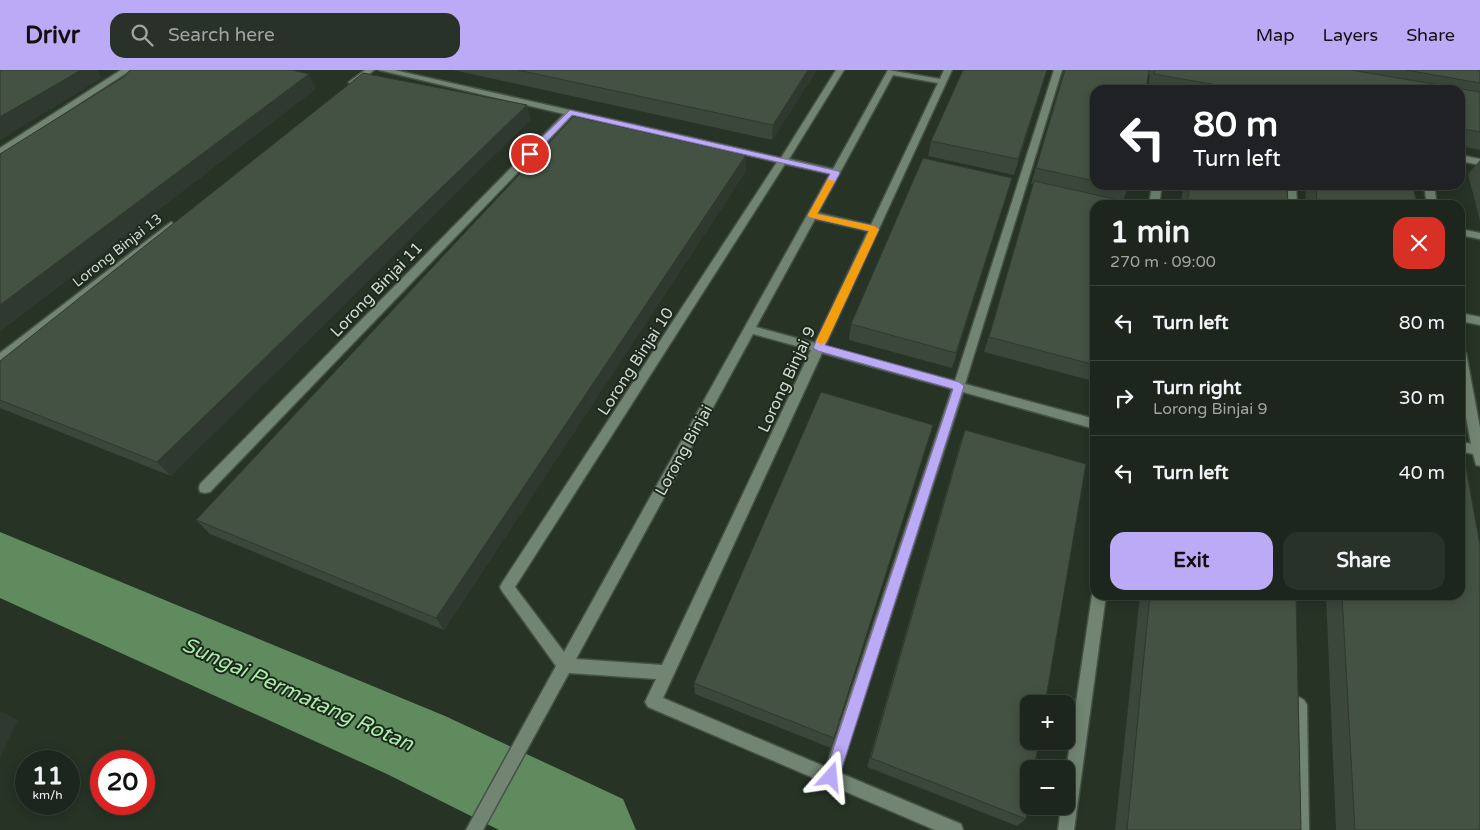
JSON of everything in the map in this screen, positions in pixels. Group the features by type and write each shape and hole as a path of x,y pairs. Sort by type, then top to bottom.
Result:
{"street":[{"path":"0,152 127,70"},
{"path":"346,88 370,70"},
{"path":"383,70 836,173"},
{"name":"Lorong Binjai 10","path":"564,665 507,588 784,161 840,70"},
{"name":"Lorong Binjai 9","path":"831,777 653,702 874,229 908,168 948,70"},
{"path":"955,830 831,777 959,386 1058,70"},
{"path":"891,71 943,82"},
{"name":"Lorong Binjai","path":"474,830 891,71"},
{"name":"Lorong Binjai 11","path":"205,488 570,112"},
{"path":"1465,159 1480,162"},
{"path":"812,215 874,229"},
{"name":"Lorong Binjai 13","path":"0,360 181,218"},
{"path":"1465,233 1480,236"},
{"path":"1465,318 1480,321"},
{"path":"749,329 1090,423"},
{"path":"1465,373 1476,416 1479,456"},
{"path":"1465,449 1479,456"},
{"path":"1066,830 1098,600"},
{"path":"564,665 666,673"},
{"path":"1298,693 1301,830"}],"building":[{"path":"0,70 81,70 0,117"},
{"path":"130,70 292,70 309,74 0,305 0,154 125,76"},
{"path":"518,70 808,70 773,125"},
{"path":"963,70 1047,70 1018,159 931,141"},
{"path":"1065,70 1149,70 1147,85 1090,85 1090,180 1036,168"},
{"path":"1155,70 1351,70 1439,85 1217,85 1154,74"},
{"path":"1406,70 1480,70 1480,83"},
{"path":"363,73 527,105 157,462 0,400 0,361"},
{"path":"1465,89 1480,92 1480,132 1465,129"},
{"path":"574,116 746,155 436,618 196,520"},
{"path":"923,158 1012,178 956,353 851,324"},
{"path":"1034,181 1119,200 1090,200 1090,364 989,337"},
{"path":"1189,190 1287,190 1288,200 1188,200"},
{"path":"1316,190 1414,190 1416,200 1317,200"},
{"path":"821,392 933,425 834,738 694,683"},
{"path":"965,430 1086,464 1047,695 1020,695 1020,750 1037,750 1036,760 1020,760 1020,815 1027,815 1026,819 871,758"},
{"path":"1465,461 1480,545 1480,830 1355,830 1342,600 1465,600"},
{"path":"1150,600 1296,600 1301,830 1127,830"}],"waterway":[{"name":"Sungai Permatang Rotan","path":"0,564 416,745 592,830"}],"slow traffic":[{"path":"821,341 874,229 812,215 831,181"}],"route":[{"path":"530,154 570,112 836,173 812,215 874,229 818,348 959,386 831,777"}]}
